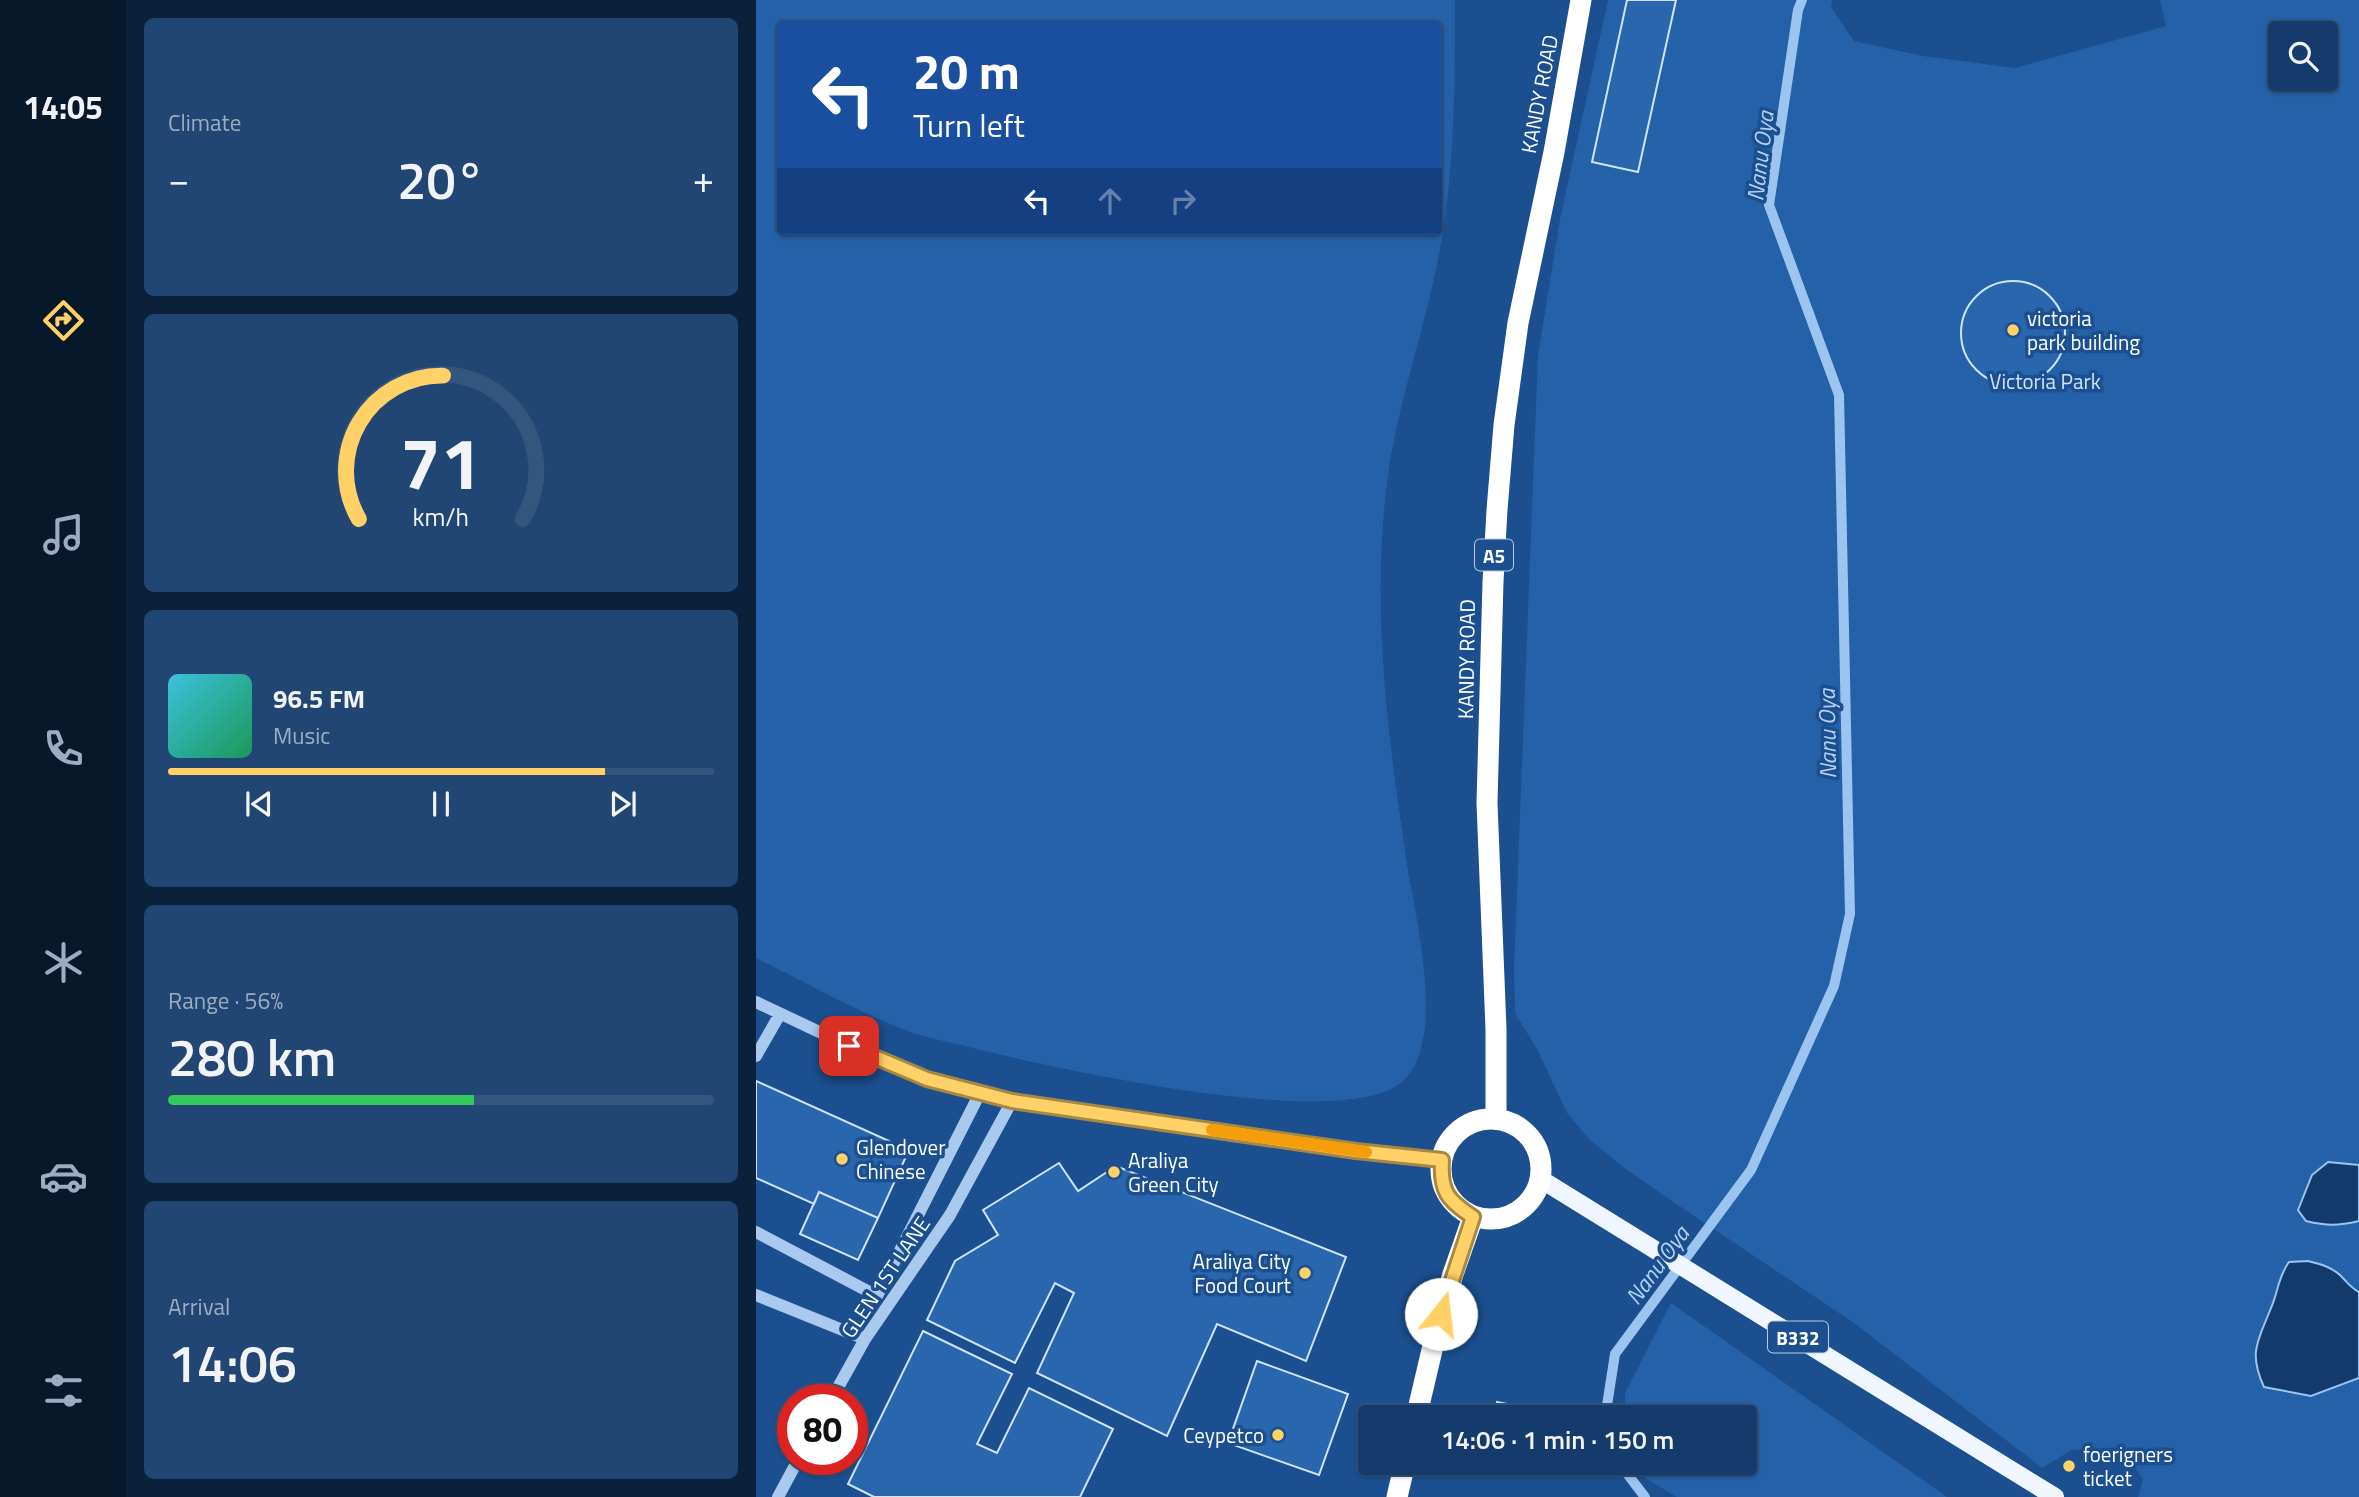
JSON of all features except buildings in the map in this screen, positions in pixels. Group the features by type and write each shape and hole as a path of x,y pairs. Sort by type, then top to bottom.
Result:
{"highway":[{"name":"KANDY ROAD","path":"1496,1117 1487,803 1498,498 1504,425 1518,323 1554,152 1581,0"},
{"path":"1496,1117 1523,1128 1540,1151 1542,1180 1528,1205 1504,1219 1473,1217 1453,1203 1440,1180 1442,1160 1451,1139 1473,1120 1496,1117"},
{"path":"1419,1405 1453,1274 1473,1217"},
{"path":"1397,1497 1402,1475"}],"main road":[{"name":"B332","path":"1542,1180 2055,1497"}],"street":[{"path":"756,1002 872,1057 916,1074 1012,1101 1356,1151 1442,1160"},
{"path":"756,1056 780,1014"},
{"path":"756,1232 877,1296 980,1093"},
{"name":"GLEN 1ST LANE","path":"840,1384 865,1339 950,1215 1012,1101"},
{"path":"756,1295 865,1339"},
{"path":"778,1497 790,1475"}],"green space":[{"path":"756,0 1455,0 1453,124 1445,218 1440,249 1434,278 1392,453 1382,531 1381,626 1388,721 1425,976 1424,1036 1417,1061 1404,1080 1373,1095 1323,1101 1262,1099 1194,1092 1061,1068 934,1039 863,1012 756,958"},
{"name":"Victoria Park","path":"1608,0 1832,0 1831,7 1854,41 1923,56 2015,68 2166,26 2160,0 2359,0 2359,1165 2328,1162 2337,1226 2359,1221 2359,1292 2351,1288 2339,1274 2276,1288 2272,1308 2262,1326 2310,1396 2359,1378 2359,1497 2138,1497 2143,1480 2131,1461 2117,1448 2072,1450 2042,1468 1854,1323 1623,1167 1589,1139 1567,1113 1538,1051 1515,1013 1514,969 1538,355 1560,219"},
{"path":"1671,1303 1947,1497 1677,1497 1643,1475 1757,1475 1757,1405 1625,1405 1625,1393"}],"shaded area":[{"path":"2328,1162 2359,1165 2359,1221 2332,1225 2313,1223 2306,1221 2298,1210 2312,1175"},
{"path":"2308,1261 2334,1270 2359,1292 2359,1378 2311,1396 2264,1387 2256,1355 2259,1338 2285,1268 2289,1262"}],"waterway":[{"name":"Nanu Oya","path":"1607,1405 1615,1354 1751,1170 1834,986 1850,914 1839,395 1769,205 1798,10 1802,0"},
{"name":"Nanu Oya","path":"1628,1475 1645,1497"}],"slow traffic":[{"path":"1212,1130 1366,1152"}],"place":[{"name":"victoria park building","path":"2013,330"},
{"name":"Glendover Chinese","path":"842,1159"},
{"name":"Araliya Green City","path":"1114,1172"},
{"name":"Araliya City Food Court","path":"1305,1273"},
{"name":"Ceypetco","path":"1278,1435"},
{"name":"foerigners ticket","path":"2069,1466"}],"route":[{"path":"849,1046 927,1079 1012,1101 1356,1151 1442,1160 1440,1180 1453,1203 1473,1217 1441,1314"}]}
